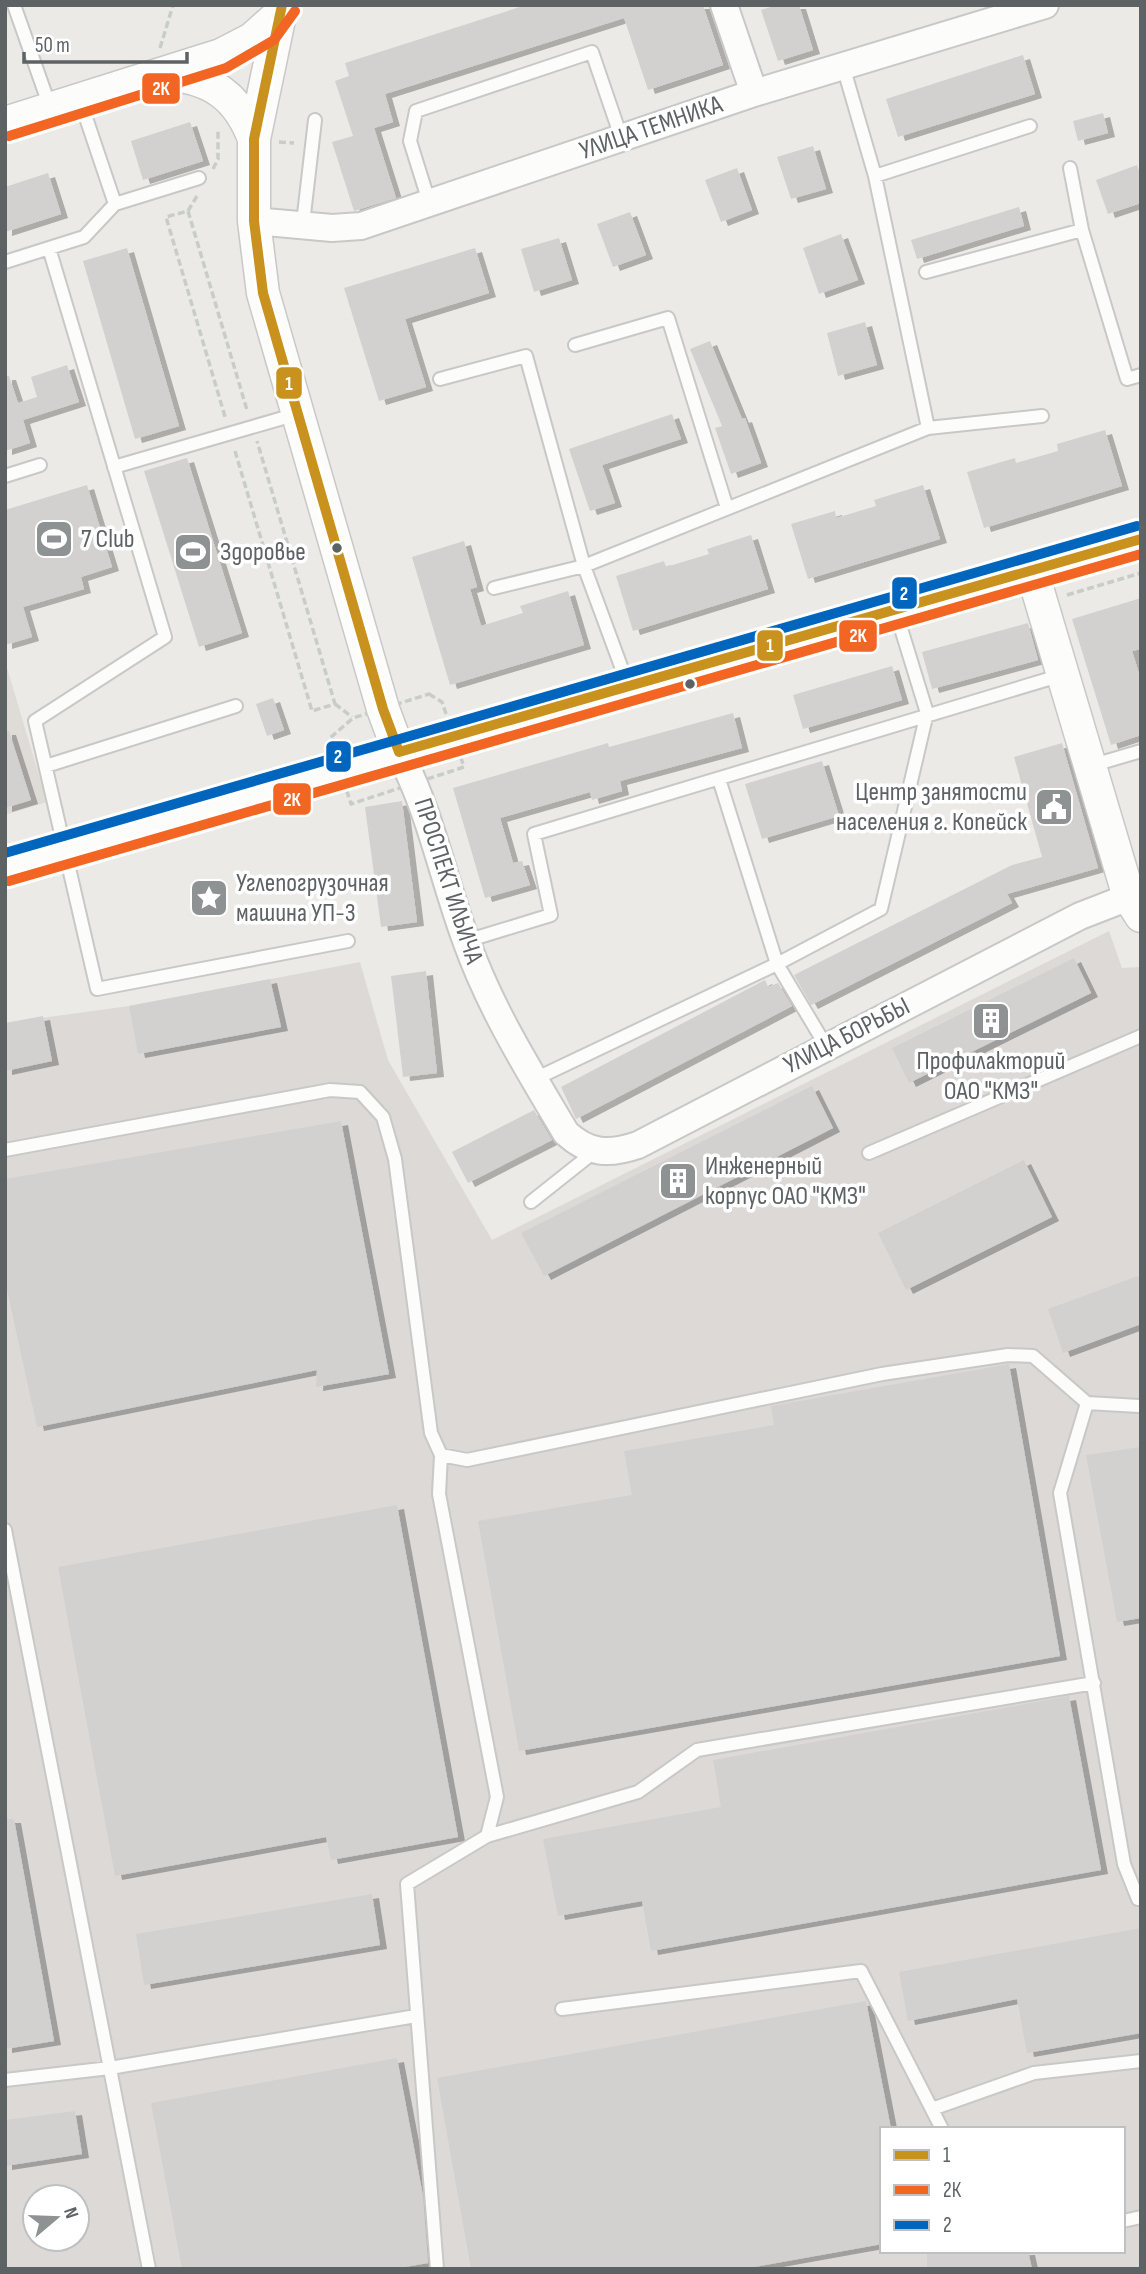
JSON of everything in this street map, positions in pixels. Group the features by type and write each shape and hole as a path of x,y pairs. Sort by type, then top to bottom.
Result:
{"street":[{"path":"724,5 754,93"},
{"name":"УЛИЦА ТЕМНИКА","path":"254,221 303,223 332,228 361,226 430,205 754,93 1045,5"},
{"path":"5,123 163,75 241,45 281,10"},
{"name":"ПРОСПЕКТ ИЛЬИЧА","path":"281,10 254,139 254,221 263,293 383,709 426,811 466,942 482,982 566,1133 578,1145 594,1152"},
{"path":"163,75 184,75 211,83 233,99 248,120 254,139"},
{"path":"5,868 1141,539"},
{"path":"1032,571 1135,906"},
{"name":"УЛИЦА БОРЬБЫ","path":"594,1152 616,1153 638,1145 1080,916 1135,906"}],"lane":[{"path":"14,5 50,109"},
{"path":"430,205 410,141 416,111 592,52 621,137"},
{"path":"842,65 875,176 928,428"},
{"path":"80,99 115,204"},
{"path":"303,223 315,120"},
{"path":"875,176 1030,126"},
{"path":"1070,168 1082,230 1127,379 1141,375"},
{"path":"5,262 84,237 115,204 202,183"},
{"path":"926,272 1082,230"},
{"path":"49,248 164,637 35,721 97,989 348,942"},
{"path":"575,345 668,318 727,509"},
{"path":"440,379 526,356 584,566 629,688"},
{"path":"114,467 297,414"},
{"path":"495,588 584,566 928,428 1042,416"},
{"path":"5,476 40,466"},
{"path":"535,1079 777,964 881,909 927,713 895,609"},
{"path":"466,942 551,915 534,834 927,713 1063,675"},
{"path":"46,766 236,705"},
{"path":"1090,766 1141,751"},
{"path":"719,779 777,964 826,1046"},
{"path":"869,1153 1141,1036"},
{"path":"5,1150 330,1090 360,1092 383,1117 395,1159 431,1433 440,1455 439,1494 497,1797 487,1836"},
{"path":"531,1202 594,1152"},
{"path":"440,1455 467,1460 882,1374 1008,1355 1032,1356 1087,1403 1140,1406"},
{"path":"1087,1403 1060,1493 1124,1864 1138,1899 1141,1899"},
{"path":"5,1530 149,2269"},
{"path":"437,2269 407,1884 487,1836 638,1792 697,1750 1094,1683"},
{"path":"562,2009 861,1971 942,2127"},
{"path":"5,2080 110,2068 416,2016"},
{"path":"932,2109 1034,2073 1141,2060"}],"path":[{"path":"163,75 157,57 173,5"},
{"path":"214,120 219,131 218,159 188,211 335,704 353,718"},
{"path":"188,211 166,217 312,711 335,704"},
{"path":"1041,603 1141,573"}],"shaded area":[{"path":"5,661 47,802 5,815"},
{"path":"1109,931 1122,968 1141,967 1141,2269 5,2269 5,1023 129,1006 360,962 388,1060 492,1240"}],"building":[{"path":"526,5 703,5 723,65 648,90 624,18 385,94 393,122 374,128 396,198 354,211 332,142 353,136 335,81 349,76 345,63"},
{"path":"777,5 799,5 813,50 778,61 761,10"},
{"path":"1023,55 1035,94 898,137 886,99"},
{"path":"1103,113 1108,133 1078,141 1073,121"},
{"path":"190,122 203,161 143,180 131,141"},
{"path":"813,146 826,189 791,199 777,157"},
{"path":"1137,165 1141,176 1141,203 1108,214 1096,180"},
{"path":"737,168 752,210 721,222 705,180"},
{"path":"48,173 61,214 5,232 5,187"},
{"path":"1019,207 1024,226 917,259 911,240"},
{"path":"630,212 646,255 613,267 597,224"},
{"path":"841,234 858,280 819,294 803,248"},
{"path":"559,238 572,280 534,292 521,249"},
{"path":"127,248 179,426 135,439 83,261"},
{"path":"475,248 489,293 405,319 426,387 379,401 344,288"},
{"path":"865,322 877,365 838,376 827,333"},
{"path":"710,341 742,419 745,418 761,463 731,474 715,428 722,426 690,349"},
{"path":"67,365 79,402 23,420 30,443 5,451 5,376 9,376 18,403 37,397 31,377"},
{"path":"672,414 681,439 602,465 615,503 590,511 569,449"},
{"path":"1105,430 1122,486 984,528 967,472 1015,458 1016,463 1058,451 1057,444"},
{"name":"Здоровье","path":"187,458 242,633 199,647 144,471"},
{"name":"7 Club","path":"87,485 112,567 81,577 84,589 23,607 32,637 5,645 5,510"},
{"path":"923,485 940,539 808,579 791,524 835,511 836,518 876,506 874,500"},
{"path":"751,535 768,589 633,631 616,576 664,561 666,567 709,554 707,549"},
{"path":"464,541 477,587 470,589 481,626 523,613 520,606 568,591 584,645 450,685 412,557"},
{"path":"1141,598 1141,649 1132,651 1141,680 1141,735 1111,745 1072,619"},
{"path":"1028,623 1038,660 932,689 922,652"},
{"path":"892,666 902,700 803,729 793,695"},
{"path":"273,698 284,730 267,736 256,704"},
{"path":"733,713 742,748 620,781 622,791 592,800 590,792 500,818 513,863 522,861 530,885 485,898 453,788 608,743 609,747"},
{"path":"5,731 9,731 31,800 5,808"},
{"path":"1062,743 1098,868 1007,894 1012,903 811,1005 794,975 1012,865 1042,857 1014,757"},
{"path":"822,761 839,816 762,839 745,784"},
{"path":"402,801 417,922 381,927 365,807"},
{"name":"Профилакторий ОАО \"КМЗ\"","path":"1074,958 1091,993 909,1083 892,1048"},
{"path":"426,971 437,1073 403,1077 391,976"},
{"path":"270,979 281,1027 138,1054 129,1006"},
{"path":"765,980 768,987 778,983 792,1006 576,1119 561,1087"},
{"path":"43,1016 52,1061 5,1071 5,1023"},
{"name":"Инженерный корпус ОАО \"КМЗ\"","path":"812,1086 833,1128 544,1276 521,1233"},
{"path":"534,1110 552,1140 468,1183 452,1152"},
{"path":"341,1121 389,1374 316,1387 317,1370 37,1427 5,1281 5,1179"},
{"path":"1024,1160 1052,1217 906,1290 878,1233"},
{"path":"1141,1275 1141,1324 1063,1353 1048,1309"},
{"path":"1009,1364 1060,1656 519,1751 478,1521 632,1495 624,1451 774,1425 771,1406"},
{"path":"1141,1447 1141,1618 1117,1622 1086,1455"},
{"path":"397,1505 458,1837 331,1860 326,1837 115,1876 58,1567"},
{"path":"1069,1696 1101,1870 651,1951 642,1901 558,1916 543,1839 721,1807 713,1760"},
{"path":"5,1819 14,1819 54,2041 5,2049"},
{"path":"372,1894 380,1945 144,1985 136,1934"},
{"path":"1141,1928 1141,2033 1027,2053 1017,1999 908,2021 899,1972"},
{"path":"866,2001 891,2127 880,2127 880,2244 743,2269 471,2269 437,2078"},
{"path":"397,2058 423,2196 428,2263 393,2269 182,2269 151,2103"},
{"path":"75,2111 82,2154 5,2166 5,2120"},
{"path":"927,2253 1028,2253 1032,2269 927,2269"}],"transit line":[{"name":"1","path":"282,5 254,139 254,221 263,293 383,709 399,752"},
{"name":"2К","path":"9,136 226,68 274,40 295,11"},
{"name":"2","path":"5,853 1137,526"},
{"name":"1","path":"399,752 1141,539"},
{"name":"2К","path":"9,881 1141,554"}],"place":[{"name":"7 Club","path":"54,539"},
{"name":"Здоровье","path":"193,552"},
{"name":"Центр занятости населения г. Копейск","path":"1054,807"},
{"name":"Углепогрузочная машина УП-3","path":"209,898"},
{"name":"Профилакторий ОАО \"КМЗ\"","path":"991,1021"},
{"name":"Инженерный корпус ОАО \"КМЗ\"","path":"678,1181"}]}
